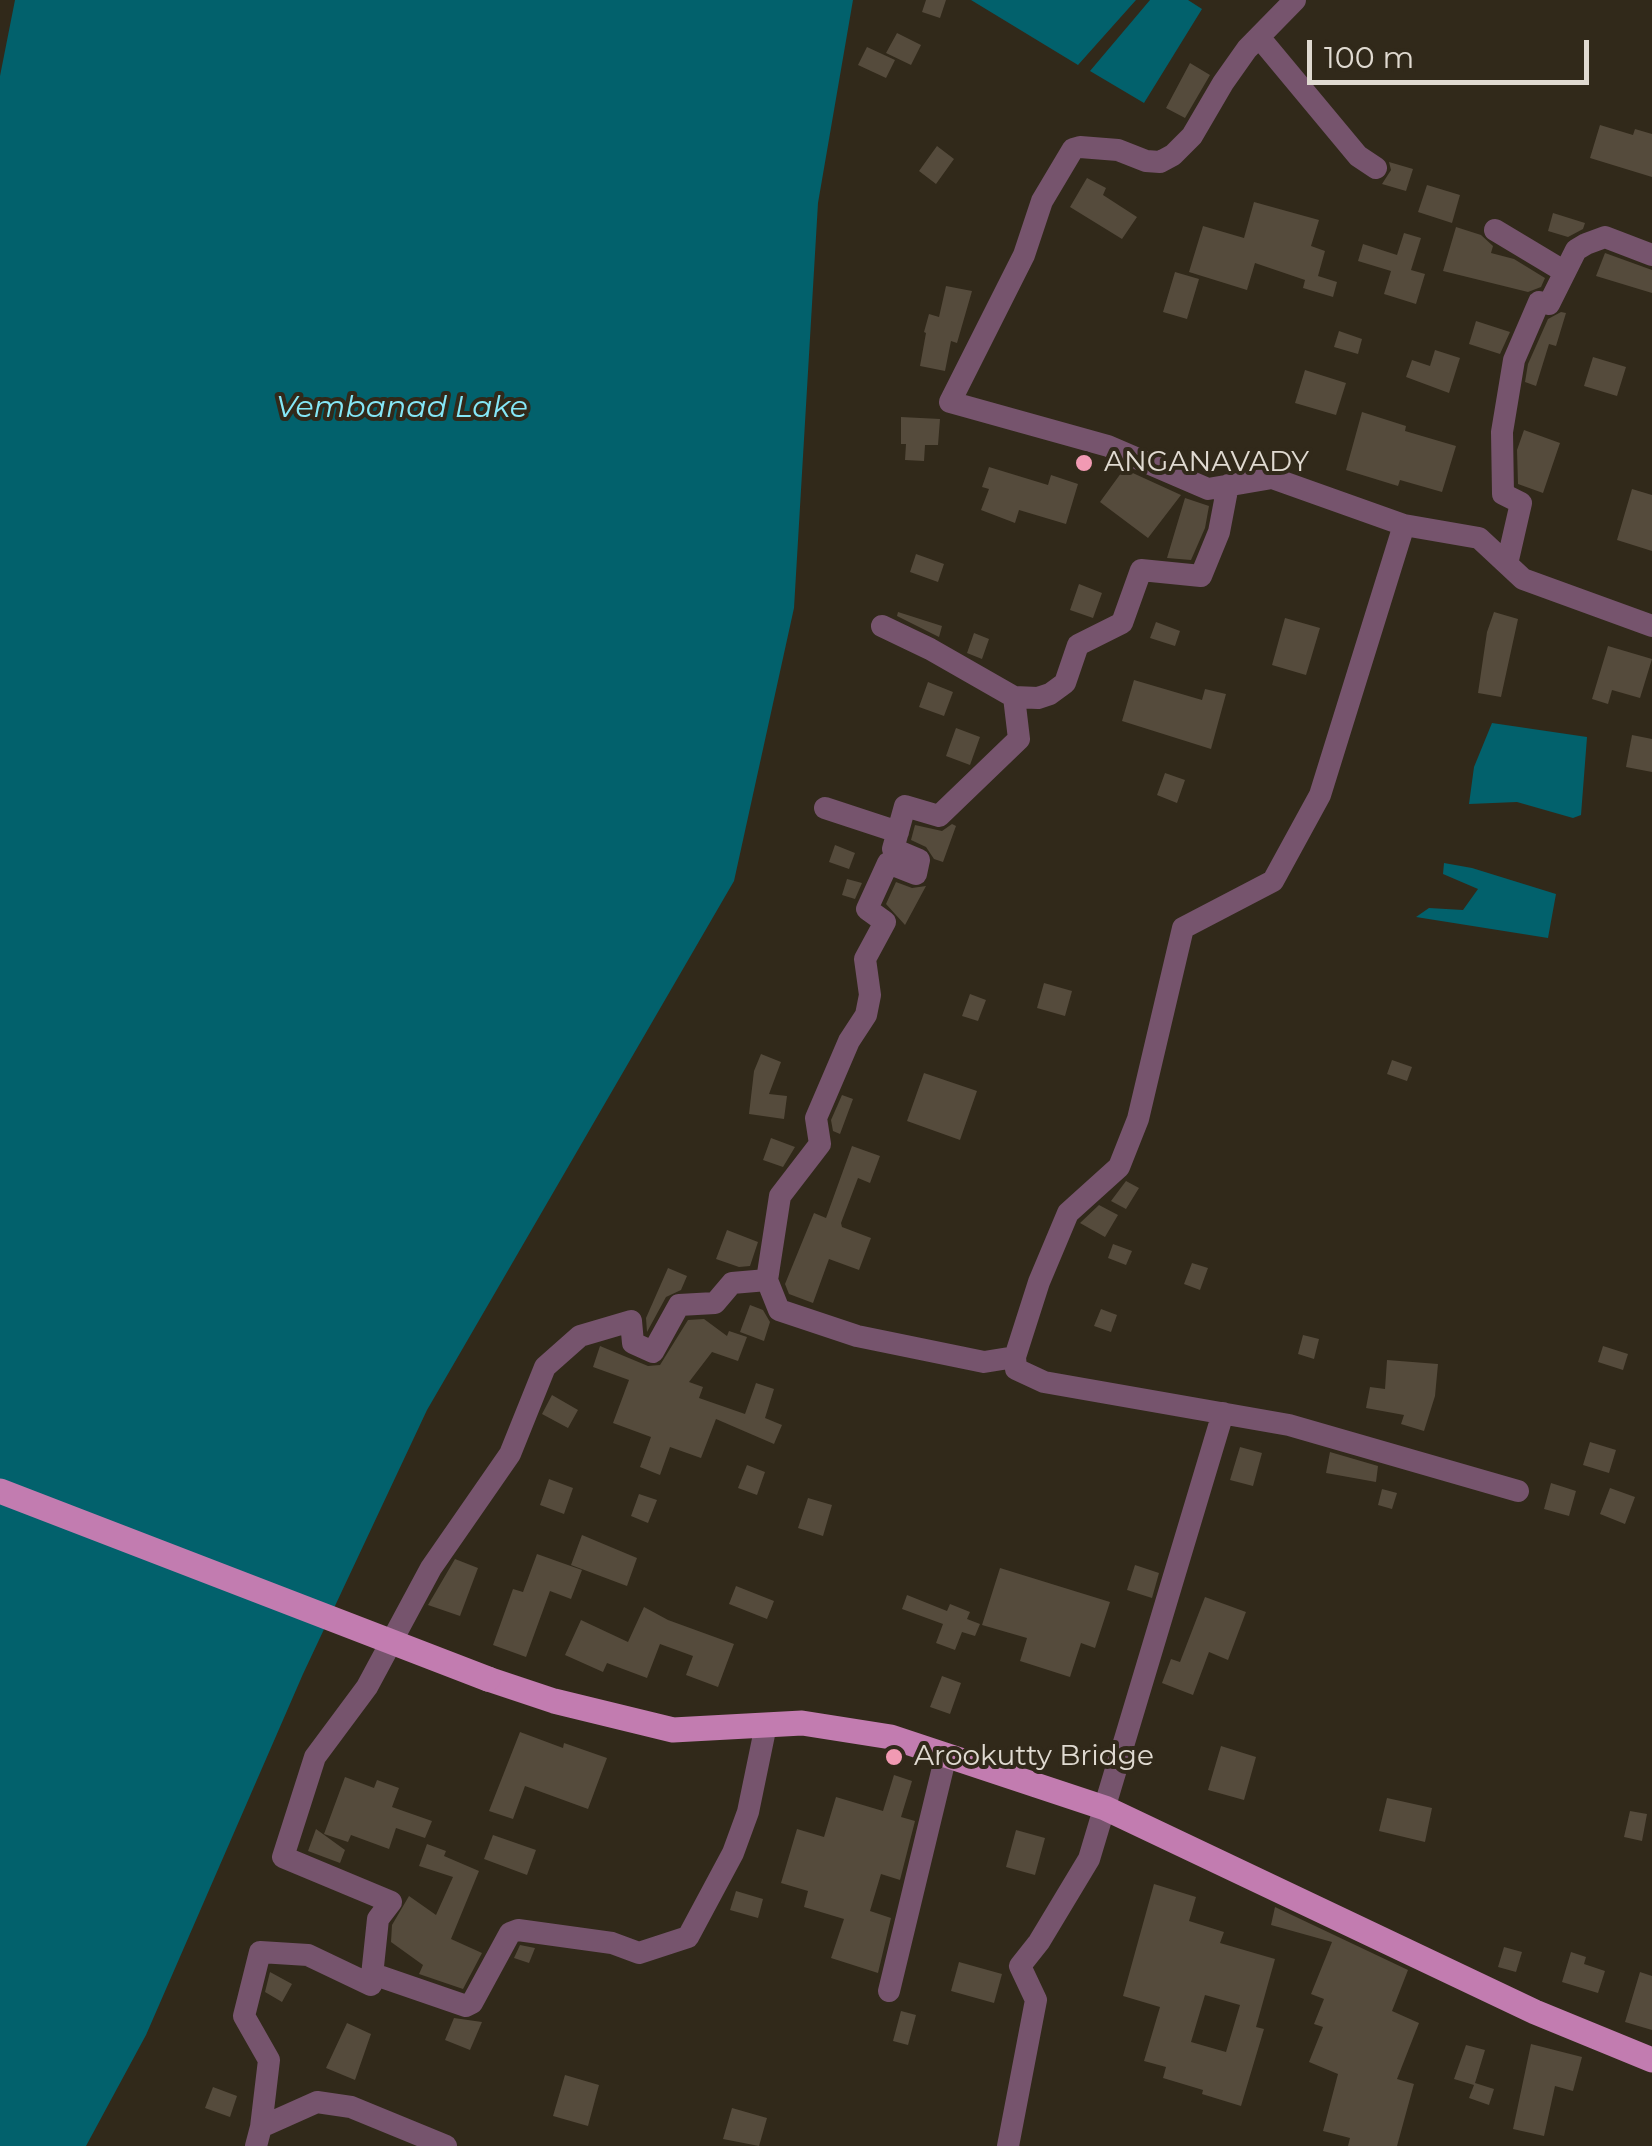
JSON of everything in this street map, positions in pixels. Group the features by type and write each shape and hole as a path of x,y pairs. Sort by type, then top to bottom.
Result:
{"main road":[{"path":"0,1491 554,1701 673,1730 802,1723 890,1737 1106,1808 1536,2012 1652,2060"}],"street":[{"path":"1295,0 1222,83 1192,136 1172,155 1160,162 1118,150 1073,149 1042,200 1024,255 950,402 1108,446 1208,489 1272,478 1404,525 1478,538 1523,578 1652,626"},
{"path":"1259,38 1358,156 1376,168"},
{"path":"1494,230 1565,272"},
{"path":"1507,564 1521,502 1503,494 1502,432 1514,360 1540,302 1549,304 1576,250 1605,237 1652,254"},
{"path":"882,626 1014,697 1050,694 1066,683 1078,645 1122,623 1140,570 1201,576 1219,532 1228,485"},
{"path":"1404,525 1320,795 1273,881 1183,928 1138,1119 1119,1167 1068,1213 1044,1268 1015,1357 1016,1368 1044,1382 1289,1425 1518,1490"},
{"path":"1014,697 1019,739 939,816 905,806 894,849 919,860 916,874 888,863 868,909 885,922 866,959 870,995 866,1015 849,1042 816,1118 820,1144 780,1196 767,1280 779,1310 857,1336 984,1362 1015,1357"},
{"path":"825,808 898,832"},
{"path":"259,2136 269,2060 244,2016 260,1952 308,1954 371,1985 378,1919 391,1902 283,1856 315,1758 367,1687 430,1568 510,1454 546,1367 580,1336 631,1321 633,1343 653,1352 680,1305 715,1303 732,1283 767,1280"},
{"path":"1008,2146 1036,2000 1020,1966 1089,1859 1223,1414"},
{"path":"373,1974 466,2006 472,2003 510,1933 518,1930 612,1942 638,1953 688,1937 733,1853 748,1812 766,1725"},
{"path":"889,1991 946,1755"},
{"path":"259,2136 317,2102 351,2107 446,2146"}],"water":[{"name":"Vembanad Lake","path":"15,0 853,0 818,203 794,608 734,881 427,1410 303,1674 146,2035 86,2146 0,2146 0,76"},
{"path":"971,0 1136,0 1078,65"},
{"path":"1150,0 1188,0 1202,9 1144,103 1090,71"},
{"path":"1492,723 1587,737 1581,815 1573,818 1517,802 1469,804 1474,767"},
{"path":"1444,863 1556,894 1548,938 1416,917 1429,908 1463,910 1478,889 1443,874"}],"building":[{"path":"926,0 946,0 940,18 922,12"},
{"path":"897,33 921,45 911,65 886,53"},
{"path":"867,47 895,60 886,78 858,65"},
{"path":"1190,63 1210,75 1185,118 1166,108"},
{"path":"1600,125 1633,135 1635,129 1652,134 1652,177 1590,158"},
{"path":"937,146 954,159 936,184 919,171"},
{"path":"1389,162 1413,169 1406,191 1382,184 1391,170"},
{"path":"1087,178 1106,188 1103,195 1137,217 1122,239 1070,207"},
{"path":"1427,185 1460,195 1452,223 1418,212"},
{"path":"1254,202 1319,220 1311,246 1325,251 1318,276 1337,282 1333,297 1303,288 1305,280 1255,263 1247,290 1189,272 1203,226 1244,238"},
{"path":"1553,213 1585,223 1583,229 1568,237 1548,231"},
{"path":"1456,227 1481,235 1493,246 1491,253 1514,259 1545,278 1541,287 1528,292 1443,271"},
{"path":"1404,233 1421,238 1411,270 1425,274 1416,304 1384,294 1391,271 1358,261 1363,244 1397,255"},
{"path":"1605,253 1652,270 1652,293 1596,276"},
{"path":"1175,272 1199,279 1187,319 1163,312"},
{"path":"946,286 972,291 957,343 951,341 945,371 920,366 929,314 939,317"},
{"path":"1566,313 1556,346 1549,344 1536,386 1525,382 1528,364 1548,319"},
{"path":"1476,321 1510,332 1500,354 1469,344"},
{"path":"1339,331 1362,339 1358,354 1334,347"},
{"path":"1435,350 1460,358 1449,393 1406,377 1412,360 1430,366"},
{"path":"1593,357 1626,367 1617,396 1584,386"},
{"path":"1305,370 1346,383 1336,415 1295,403"},
{"path":"1362,412 1406,426 1405,431 1456,446 1442,492 1400,480 1398,486 1346,470"},
{"path":"901,417 940,419 938,445 925,445 924,461 905,460"},
{"path":"1524,430 1560,443 1543,493 1518,484 1517,450"},
{"path":"989,467 1048,485 1051,475 1078,484 1066,524 1019,510 1015,523 981,510 989,489 982,487"},
{"path":"1124,469 1181,495 1148,538 1100,502"},
{"path":"1632,489 1652,495 1652,551 1617,540"},
{"path":"1185,498 1209,506 1205,528 1191,560 1167,558"},
{"path":"916,554 944,564 938,582 910,572"},
{"path":"1079,584 1102,593 1093,618 1070,610"},
{"path":"898,612 942,626 939,637 897,616"},
{"path":"1494,612 1518,619 1501,697 1478,693"},
{"path":"1285,618 1320,628 1306,675 1272,665"},
{"path":"1156,622 1180,631 1175,646 1150,638"},
{"path":"974,633 989,639 982,659 967,653"},
{"path":"1608,646 1652,659 1640,698 1612,690 1608,704 1592,699"},
{"path":"1134,680 1202,700 1205,689 1226,694 1211,749 1122,721"},
{"path":"928,682 953,692 944,716 919,707"},
{"path":"956,728 980,737 970,765 946,756"},
{"path":"1632,735 1652,739 1652,772 1626,767"},
{"path":"1165,773 1185,780 1177,803 1157,795"},
{"path":"952,824 956,826 943,862 911,840 915,825 942,831"},
{"path":"835,845 855,853 849,869 829,862"},
{"path":"847,879 862,883 855,899 842,895"},
{"path":"896,882 912,888 926,886 905,925 886,904"},
{"path":"1044,983 1072,991 1065,1016 1037,1008"},
{"path":"970,994 986,1000 978,1021 962,1016"},
{"path":"761,1054 781,1062 769,1094 787,1096 784,1119 749,1114 754,1071"},
{"path":"1392,1060 1412,1067 1407,1081 1387,1074"},
{"path":"924,1073 977,1091 960,1140 907,1121"},
{"path":"842,1095 853,1099 840,1134 833,1131 831,1120"},
{"path":"771,1138 795,1147 783,1167 763,1160"},
{"path":"852,1146 880,1156 870,1183 858,1178 841,1223 842,1227 871,1238 859,1270 829,1259 813,1303 789,1294 785,1284 814,1213 826,1218"},
{"path":"1126,1181 1139,1188 1126,1209 1111,1201"},
{"path":"1099,1205 1118,1215 1105,1237 1080,1223"},
{"path":"727,1230 758,1242 750,1266 739,1267 716,1259"},
{"path":"1113,1244 1132,1251 1126,1265 1108,1258"},
{"path":"1192,1263 1208,1268 1200,1290 1184,1284"},
{"path":"668,1268 687,1276 681,1290 666,1297 647,1332 646,1318"},
{"path":"750,1305 763,1310 770,1322 764,1341 740,1332"},
{"path":"1101,1309 1117,1315 1111,1332 1094,1326"},
{"path":"704,1319 727,1336 729,1331 747,1337 738,1361 712,1352 689,1382 703,1387 699,1398 745,1414 756,1383 774,1389 765,1418 782,1425 774,1444 716,1419 701,1458 670,1447 660,1475 640,1467 651,1437 613,1423 629,1380 593,1367 600,1346 648,1366 660,1365 688,1320"},
{"path":"1303,1335 1319,1339 1314,1359 1298,1354"},
{"path":"1603,1346 1628,1354 1623,1370 1598,1362"},
{"path":"1387,1360 1438,1364 1435,1396 1424,1431 1401,1424 1404,1415 1366,1408 1370,1387 1385,1389"},
{"path":"552,1395 578,1410 568,1428 542,1414"},
{"path":"1590,1442 1616,1450 1609,1473 1583,1465"},
{"path":"1240,1447 1262,1453 1253,1486 1230,1480"},
{"path":"1330,1452 1378,1466 1376,1482 1326,1473"},
{"path":"747,1465 765,1472 757,1495 738,1488"},
{"path":"549,1479 573,1488 564,1514 540,1505"},
{"path":"1551,1483 1576,1491 1569,1516 1544,1509"},
{"path":"1610,1488 1635,1497 1625,1524 1600,1514"},
{"path":"1382,1489 1397,1493 1392,1509 1378,1505"},
{"path":"639,1494 657,1500 648,1523 631,1516"},
{"path":"808,1498 832,1505 823,1536 798,1528"},
{"path":"582,1535 637,1558 627,1586 571,1565"},
{"path":"537,1554 582,1570 571,1599 550,1591 526,1657 493,1645 513,1589 523,1592"},
{"path":"455,1559 478,1568 460,1616 428,1605"},
{"path":"1135,1565 1159,1573 1152,1598 1127,1590"},
{"path":"1000,1568 1110,1602 1095,1648 1081,1643 1070,1677 1020,1661 1027,1638 982,1625"},
{"path":"736,1586 774,1601 767,1619 729,1604"},
{"path":"907,1595 947,1611 950,1604 970,1612 967,1619 980,1624 975,1636 962,1632 955,1650 936,1643 943,1624 902,1609"},
{"path":"1205,1597 1246,1612 1228,1660 1209,1652 1193,1695 1162,1683 1171,1659 1180,1662"},
{"path":"644,1607 734,1644 718,1687 686,1675 693,1656 660,1644 647,1678 607,1663 603,1672 565,1655 581,1620 628,1642"},
{"path":"942,1676 961,1683 950,1714 930,1707"},
{"path":"520,1732 563,1748 564,1743 607,1758 588,1809 525,1786 513,1819 489,1811"},
{"path":"1221,1746 1256,1757 1244,1800 1208,1790"},
{"path":"894,1775 912,1781 901,1817 915,1821 900,1880 881,1874 870,1911 891,1918 878,1973 831,1958 844,1919 804,1907 808,1891 781,1883 797,1829 824,1837 836,1797 883,1811"},
{"path":"345,1777 374,1788 377,1780 399,1788 392,1807 432,1821 425,1838 396,1828 389,1849 351,1835 348,1842 324,1834"},
{"path":"1387,1798 1432,1808 1425,1842 1379,1831"},
{"path":"1630,1811 1647,1814 1642,1841 1624,1837"},
{"path":"316,1829 345,1850 340,1863 308,1851"},
{"path":"1016,1830 1045,1838 1035,1875 1006,1867"},
{"path":"493,1835 536,1850 527,1875 484,1859"},
{"path":"427,1844 479,1871 451,1939 482,1953 463,1989 419,1974 423,1965 391,1942 392,1925 409,1896 436,1915 453,1877 419,1866"},
{"path":"1154,1884 1196,1897 1189,1921 1224,1932 1220,1943 1275,1959 1256,2027 1264,2029 1241,2106 1163,2078 1166,2067 1144,2061 1160,2007 1123,1996","holes":["1205,1995 1240,2005 1226,2052 1191,2042"]},
{"path":"736,1891 763,1899 758,1918 730,1910"},
{"path":"1275,1907 1408,1970 1392,2011 1419,2023 1397,2079 1414,2084 1397,2146 1348,2146 1350,2138 1323,2131 1338,2074 1309,2062 1323,2027 1314,2024 1324,1999 1311,1994 1332,1942 1271,1925"},
{"path":"520,1945 535,1948 529,1963 514,1958"},
{"path":"1504,1947 1522,1952 1516,1972 1498,1967"},
{"path":"1571,1952 1586,1957 1584,1964 1605,1971 1598,1993 1562,1982"},
{"path":"959,1962 1002,1974 994,2003 951,1991"},
{"path":"270,1972 292,1984 282,2002 265,1992"},
{"path":"1640,1972 1652,1976 1652,2030 1625,2022"},
{"path":"901,2011 916,2015 908,2045 893,2041"},
{"path":"454,2018 482,2022 470,2050 445,2040"},
{"path":"347,2023 371,2034 355,2080 326,2068"},
{"path":"1531,2044 1582,2057 1573,2091 1555,2086 1544,2136 1513,2129"},
{"path":"1466,2045 1485,2050 1475,2083 1494,2089 1489,2105 1469,2098 1474,2085 1454,2079"},
{"path":"565,2075 599,2085 588,2126 553,2116"},
{"path":"213,2087 237,2096 230,2117 205,2108"},
{"path":"732,2108 767,2118 759,2146 723,2139"}],"place":[{"name":"ANGANAVADY","path":"1084,463"},
{"name":"Arookutty Bridge","path":"894,1757"}]}
